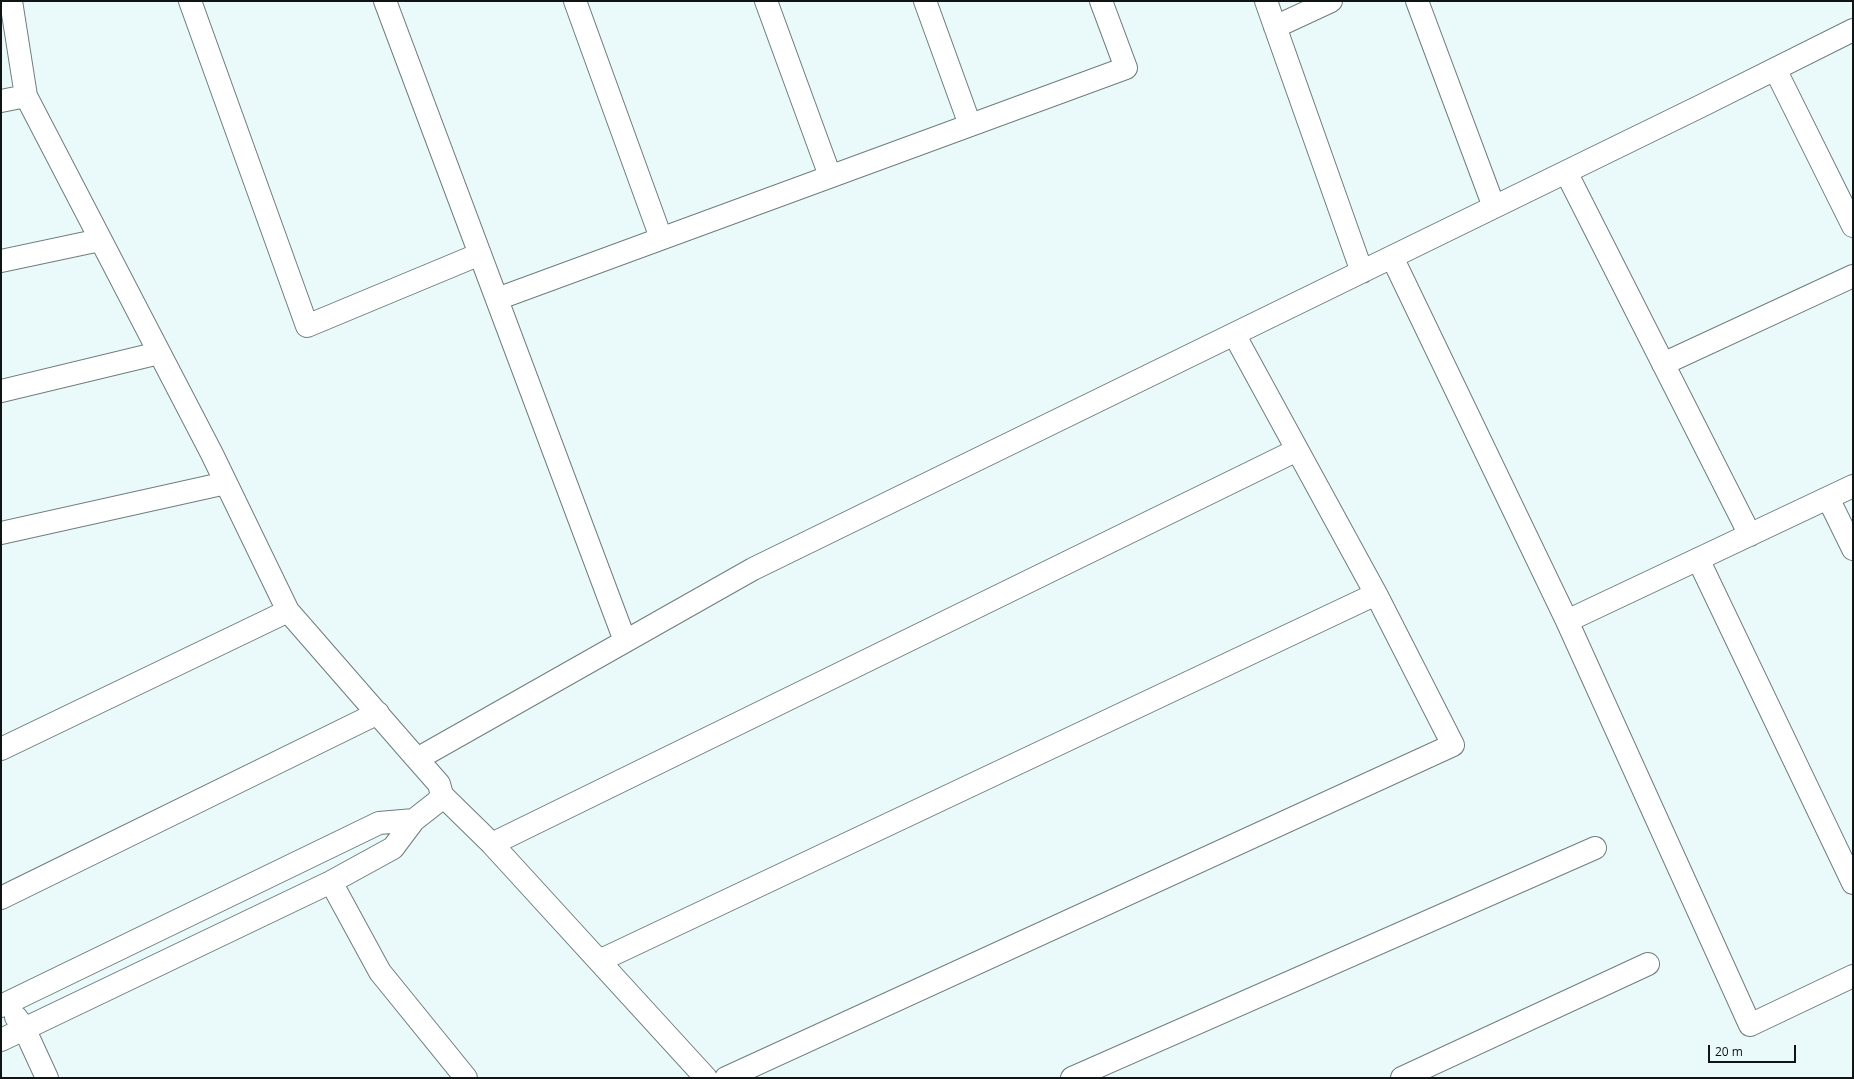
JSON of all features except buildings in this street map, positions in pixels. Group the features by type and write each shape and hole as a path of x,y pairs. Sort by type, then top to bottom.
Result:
{"street":[{"path":"11,1 26,96 226,483 288,611 439,784 442,795 492,844 706,1078"},
{"path":"190,1 307,326 480,254"},
{"path":"385,1 625,641"},
{"path":"575,1 661,238"},
{"path":"766,1 830,176"},
{"path":"925,1 970,125"},
{"path":"497,299 1126,68 1101,1"},
{"path":"1266,1 1362,272"},
{"path":"1275,27 1331,1"},
{"path":"1417,1 1494,207"},
{"path":"417,759 753,569 1362,272 1853,30"},
{"path":"1775,69 1853,226"},
{"path":"1,101 26,96"},
{"path":"1566,172 1750,535"},
{"path":"1,261 100,240"},
{"path":"1392,257 1567,621 1750,1025 1853,976"},
{"path":"1663,364 1853,276"},
{"path":"726,1078 1453,745 1376,594 1234,334"},
{"path":"1,391 159,353"},
{"path":"492,844 1297,450"},
{"path":"1,534 226,483"},
{"path":"1567,621 1853,486"},
{"path":"1828,498 1853,550"},
{"path":"1698,559 1853,883"},
{"path":"599,961 1376,594"},
{"path":"1,749 288,611"},
{"path":"1,898 378,713"},
{"path":"1,1040 331,882 393,848 414,820 437,802 442,795"},
{"path":"47,1078 24,1028 3,1000 378,823 414,820"},
{"path":"1072,1078 1595,848"},
{"path":"331,882 380,972 466,1078"},
{"path":"1402,1078 1648,964"}]}
